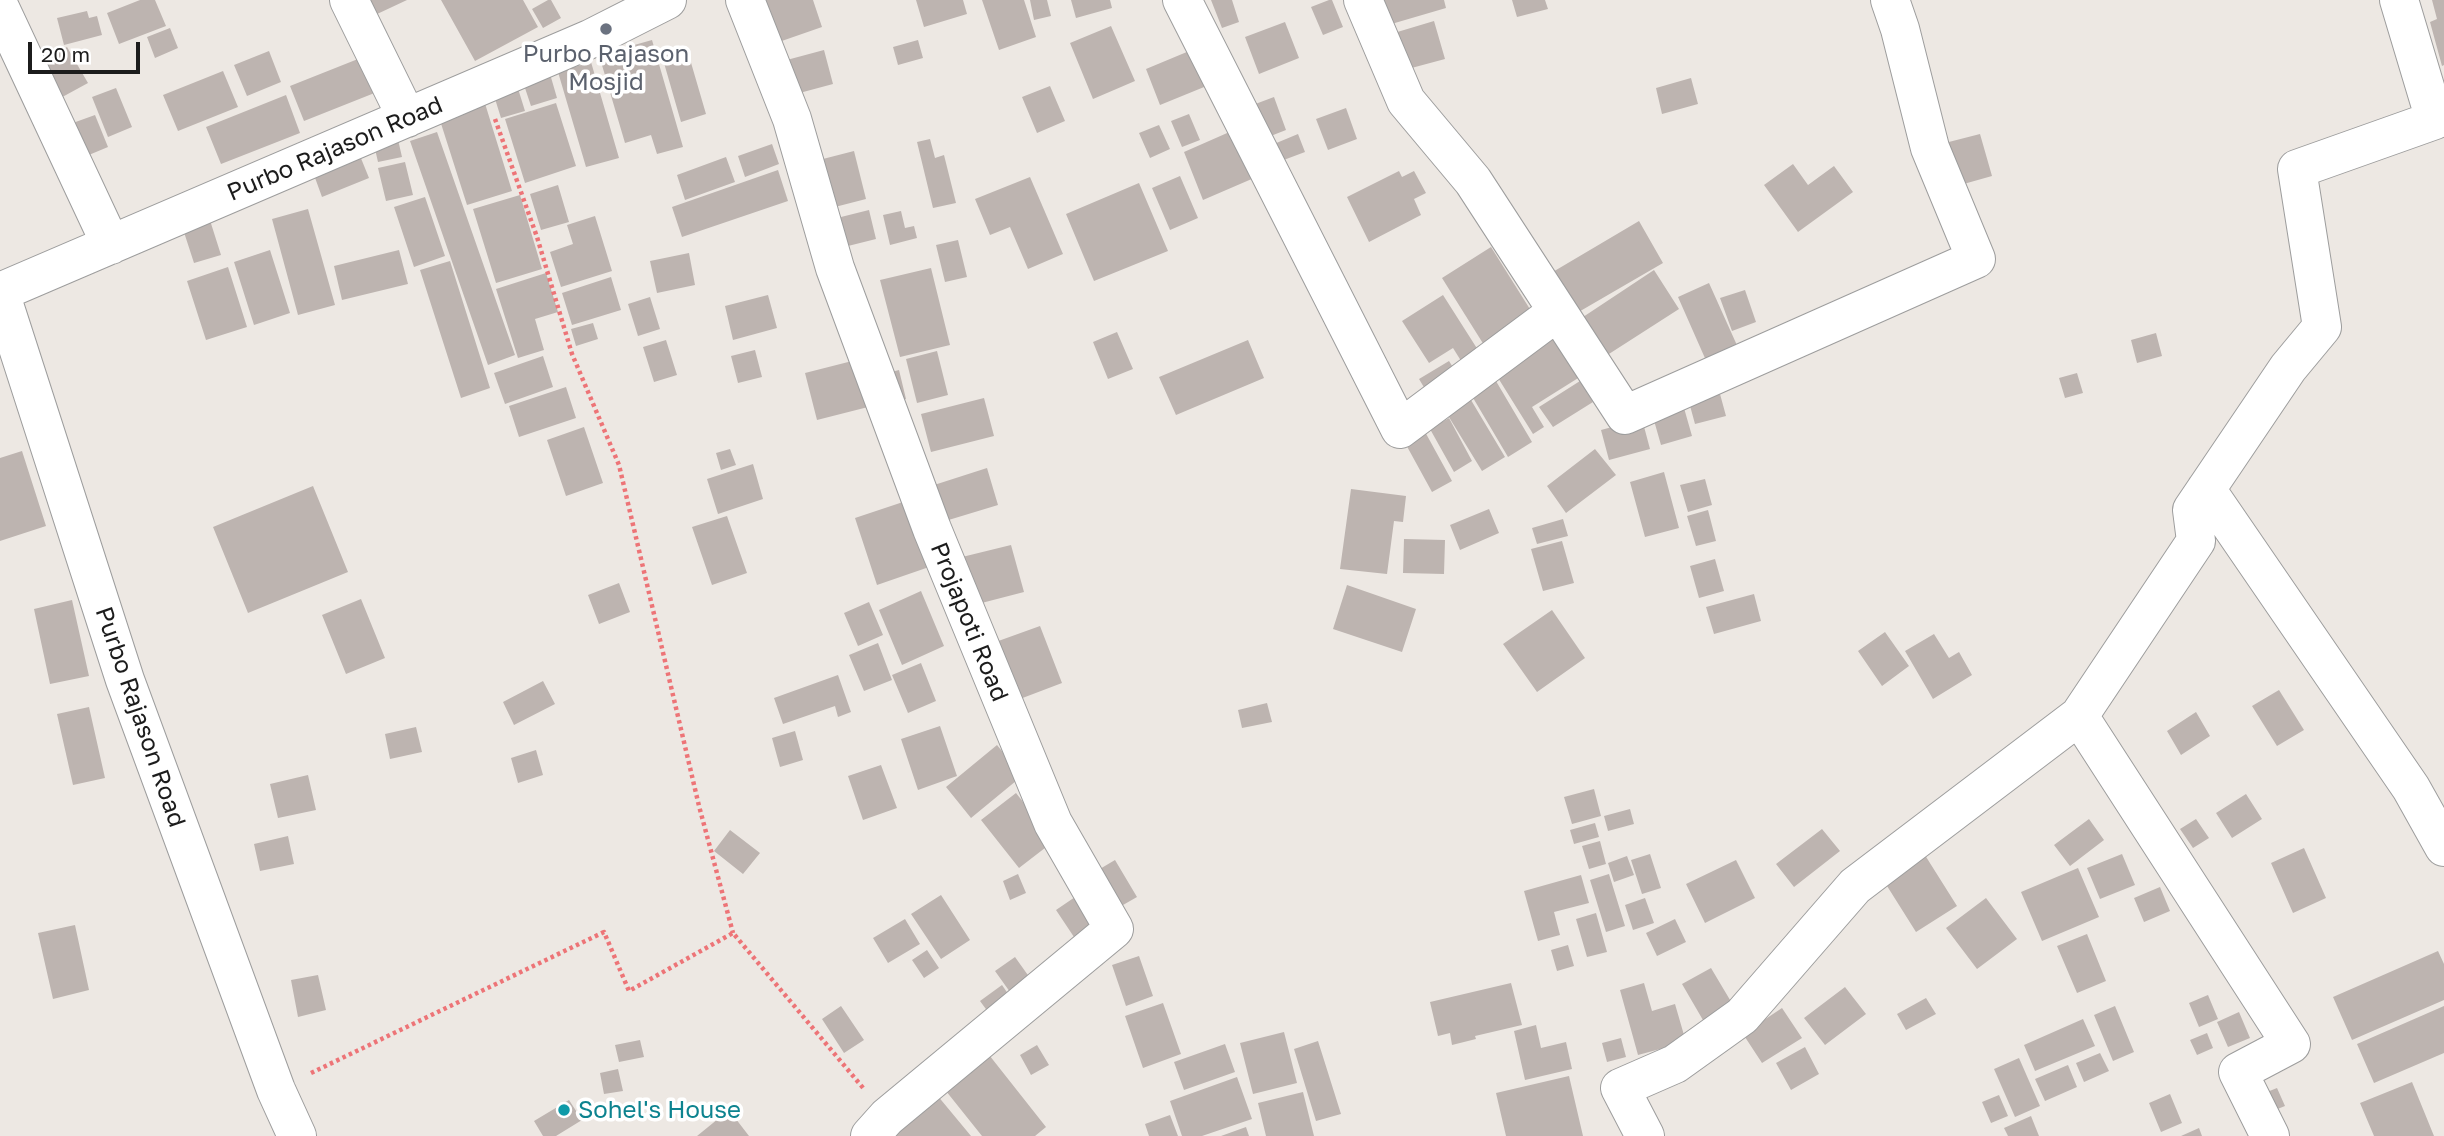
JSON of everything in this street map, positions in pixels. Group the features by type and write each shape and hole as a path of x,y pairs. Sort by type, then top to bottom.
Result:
{"street":[{"path":"349,0 407,118"},
{"name":"Purbo Rajason Road","path":"297,1136 276,1090 125,680 0,292 590,39 667,0"},
{"name":"Projapoti Road","path":"745,0 792,119 835,268 932,529 1053,823 1114,929 878,1126"},
{"path":"1182,0 1400,429 1557,312"},
{"path":"1363,0 1406,101 1473,181 1625,415 1976,259 1930,148 1890,0"},
{"path":"1645,1136 1620,1088 1675,1065 1742,1016 1855,886 2079,716 2196,541 2192,510 2288,368 2322,327 2297,169 2435,120 2399,0"},
{"path":"0,8 111,245"},
{"path":"2206,489 2411,788 2444,847"},
{"path":"2079,716 2291,1044 2238,1072 2270,1136"}],"path":[{"path":"483,85 537,237 572,354 619,464 701,818 733,933 878,1126"},
{"path":"276,1090 604,932 629,991 733,933"}],"building":[{"path":"140,0 155,0 166,26 119,44 107,13"},
{"path":"368,0 407,0 375,15"},
{"path":"441,0 523,0 538,27 475,61"},
{"path":"551,0 561,18 543,28 532,9"},
{"path":"761,0 813,0 822,27 776,43"},
{"path":"916,0 963,0 967,14 924,27"},
{"path":"982,0 1024,0 1036,37 999,50"},
{"path":"1030,0 1047,0 1051,16 1034,20"},
{"path":"1071,0 1110,0 1112,8 1076,18"},
{"path":"1211,0 1232,0 1239,22 1222,28"},
{"path":"1332,0 1343,27 1323,35 1311,7"},
{"path":"1444,0 1446,8 1388,25 1381,1"},
{"path":"1512,0 1545,0 1548,9 1517,17"},
{"path":"2432,0 2444,0 2442,66 2430,22 2437,19"},
{"path":"87,11 89,18 97,16 102,35 64,45 57,18"},
{"path":"1434,21 1445,59 1404,70 1394,33"},
{"path":"1285,22 1299,58 1259,74 1245,37"},
{"path":"1111,26 1135,81 1093,99 1070,43"},
{"path":"170,28 178,48 155,58 147,37"},
{"path":"652,40 683,147 657,154 651,135 625,143 599,55"},
{"path":"918,40 923,58 898,65 893,47"},
{"path":"67,47 88,83 55,101 35,66"},
{"path":"687,49 706,114 681,122 662,56"},
{"path":"1194,49 1209,85 1160,105 1146,69"},
{"path":"824,50 833,84 792,95 783,61"},
{"path":"269,51 281,82 247,96 234,65"},
{"path":"363,57 377,92 304,121 290,86"},
{"path":"591,62 619,158 586,167 558,72"},
{"path":"548,67 557,98 531,106 521,76"},
{"path":"223,71 238,107 178,131 163,95"},
{"path":"1691,78 1698,104 1662,114 1656,88"},
{"path":"515,79 525,111 501,118 491,86"},
{"path":"1050,86 1065,121 1037,133 1022,97"},
{"path":"116,88 132,127 108,137 92,97"},
{"path":"286,95 300,133 221,164 206,127"},
{"path":"483,97 512,191 467,205 437,111"},
{"path":"1274,97 1286,130 1263,139 1250,106"},
{"path":"556,103 576,166 525,183 505,119"},
{"path":"1346,108 1357,139 1328,150 1316,119"},
{"path":"1189,114 1200,140 1182,147 1171,121"},
{"path":"95,115 108,147 84,157 70,124"},
{"path":"1159,125 1170,149 1150,158 1139,133"},
{"path":"1234,130 1254,178 1203,200 1184,152"},
{"path":"396,131 402,157 378,162 372,136"},
{"path":"437,132 515,355 488,365 410,141"},
{"path":"1298,134 1305,152 1281,161 1274,144"},
{"path":"1980,134 1992,176 1953,187 1941,144"},
{"path":"930,139 935,158 944,155 956,203 933,208 917,142"},
{"path":"772,144 779,164 745,177 738,156"},
{"path":"356,146 369,178 322,197 310,164"},
{"path":"854,151 866,199 831,208 819,160"},
{"path":"726,157 735,182 685,200 677,175"},
{"path":"405,162 413,195 386,201 378,168"},
{"path":"1793,164 1808,185 1834,166 1853,192 1798,232 1764,185"},
{"path":"778,170 788,201 682,237 672,207"},
{"path":"1399,171 1402,177 1414,171 1426,193 1414,199 1421,215 1369,242 1347,197"},
{"path":"1180,176 1198,218 1170,230 1152,188"},
{"path":"1030,177 1063,254 1028,269 1010,227 990,235 975,199"},
{"path":"1139,183 1168,251 1094,281 1066,214"},
{"path":"558,185 569,222 541,230 530,194"},
{"path":"520,195 542,269 496,283 473,209"},
{"path":"425,197 445,256 414,267 394,207"},
{"path":"308,209 335,305 298,315 272,219"},
{"path":"869,210 876,239 844,247 837,218"},
{"path":"901,211 905,228 914,226 917,238 890,245 883,215"},
{"path":"208,214 221,255 194,263 181,223"},
{"path":"595,216 612,271 561,287 550,252 573,244 567,225"},
{"path":"1639,221 1663,263 1570,317 1546,276"},
{"path":"958,240 967,277 945,282 936,245"},
{"path":"1491,247 1538,322 1489,353 1442,278"},
{"path":"270,250 290,313 254,325 234,262"},
{"path":"399,250 408,284 342,300 334,266"},
{"path":"689,253 695,285 657,293 650,261"},
{"path":"450,261 490,388 461,398 420,270"},
{"path":"228,267 247,327 206,340 187,281"},
{"path":"931,268 950,345 900,357 880,280"},
{"path":"1654,270 1679,309 1598,361 1574,323"},
{"path":"546,273 558,312 535,319 544,350 518,358 496,289"},
{"path":"611,277 621,310 572,325 562,293"},
{"path":"1709,283 1740,352 1708,365 1678,297"},
{"path":"1745,290 1756,322 1732,331 1720,298"},
{"path":"768,295 777,328 733,340 725,306"},
{"path":"1443,295 1485,361 1468,372 1453,348 1429,363 1402,321"},
{"path":"650,297 660,329 638,336 628,304"},
{"path":"593,323 598,339 576,346 571,329"},
{"path":"1552,326 1583,375 1532,407 1544,427 1533,434 1490,365"},
{"path":"1117,332 1133,369 1108,379 1093,342"},
{"path":"2156,333 2162,356 2137,363 2131,340"},
{"path":"666,340 677,375 654,382 643,347"},
{"path":"1248,340 1264,378 1176,415 1159,377"},
{"path":"755,350 762,377 738,383 731,356"},
{"path":"937,351 948,395 917,403 906,359"},
{"path":"543,356 553,387 505,404 494,373"},
{"path":"860,359 872,406 817,420 805,373"},
{"path":"1449,361 1461,380 1431,399 1419,379"},
{"path":"899,370 906,399 891,403 884,374"},
{"path":"2077,373 2083,393 2065,398 2059,378"},
{"path":"1493,376 1532,442 1508,457 1469,391"},
{"path":"1580,381 1593,402 1553,427 1539,407"},
{"path":"566,387 576,418 519,437 509,406"},
{"path":"1720,394 1726,416 1695,424 1689,402"},
{"path":"1468,395 1505,457 1482,471 1444,409"},
{"path":"984,398 994,436 931,452 921,414"},
{"path":"1682,401 1692,436 1661,445 1651,410"},
{"path":"1449,418 1472,461 1454,472 1430,429"},
{"path":"1642,419 1650,449 1609,460 1601,430"},
{"path":"584,427 603,483 566,496 547,440"},
{"path":"1424,430 1452,481 1432,492 1404,441"},
{"path":"730,449 736,465 721,470 716,453"},
{"path":"1595,449 1616,475 1566,513 1547,486"},
{"path":"22,451 46,526 0,541 0,458"},
{"path":"753,464 763,499 718,514 707,479"},
{"path":"987,468 998,505 942,522 931,486"},
{"path":"1664,472 1679,528 1645,537 1630,482"},
{"path":"1705,479 1712,505 1688,512 1680,485"},
{"path":"313,486 348,572 248,613 213,527"},
{"path":"1351,489 1406,496 1403,522 1394,521 1387,574 1340,569"},
{"path":"909,500 932,566 877,585 855,518"},
{"path":"1489,509 1499,533 1460,550 1450,525"},
{"path":"1708,510 1716,541 1696,546 1687,516"},
{"path":"727,516 747,573 712,585 692,527"},
{"path":"1563,519 1568,536 1537,544 1532,528"},
{"path":"1404,539 1445,540 1444,574 1403,573"},
{"path":"1562,541 1574,583 1543,591 1531,549"},
{"path":"1011,545 1024,592 970,606 958,558"},
{"path":"1715,559 1724,591 1699,598 1690,566"},
{"path":"619,583 630,612 599,624 588,595"},
{"path":"1347,585 1416,609 1402,652 1333,629"},
{"path":"921,591 944,646 902,665 879,610"},
{"path":"1754,594 1761,621 1714,634 1706,607"},
{"path":"361,599 385,658 346,674 322,615"},
{"path":"72,600 89,676 50,684 34,609"},
{"path":"869,602 883,635 858,646 844,613"},
{"path":"1552,610 1585,658 1537,692 1503,644"},
{"path":"1040,626 1062,683 1012,702 990,644"},
{"path":"1885,632 1909,666 1882,686 1858,651"},
{"path":"1934,634 1949,658 1959,652 1972,675 1933,699 1905,651"},
{"path":"878,643 892,680 864,691 849,655"},
{"path":"921,663 936,701 908,713 892,675"},
{"path":"838,675 851,712 838,717 835,706 783,724 774,698"},
{"path":"543,681 555,704 514,725 503,702"},
{"path":"2279,690 2304,730 2277,746 2252,706"},
{"path":"1267,703 1272,722 1242,728 1238,710"},
{"path":"89,707 105,778 73,785 57,714"},
{"path":"2196,712 2210,736 2181,755 2167,731"},
{"path":"940,726 957,776 918,790 901,739"},
{"path":"416,727 422,752 390,759 385,734"},
{"path":"795,731 803,760 780,767 772,738"},
{"path":"997,745 1022,776 971,818 946,787"},
{"path":"536,750 543,775 518,783 511,758"},
{"path":"881,765 897,808 863,820 848,776"},
{"path":"308,775 316,810 278,818 270,784"},
{"path":"1594,789 1601,816 1572,824 1564,797"},
{"path":"1016,793 1054,841 1019,868 981,820"},
{"path":"2246,794 2262,819 2232,838 2216,813"},
{"path":"1630,809 1634,824 1608,831 1604,816"},
{"path":"2089,819 2104,840 2070,866 2054,845"},
{"path":"2196,819 2209,838 2193,848 2180,829"},
{"path":"1595,823 1599,837 1574,844 1570,830"},
{"path":"1822,829 1840,851 1794,887 1776,864"},
{"path":"730,830 760,853 743,874 714,851"},
{"path":"288,836 294,864 260,871 254,844"},
{"path":"1600,841 1606,864 1589,869 1582,846"},
{"path":"2304,848 2326,898 2293,913 2271,863"},
{"path":"1923,852 1957,906 1916,932 1882,878"},
{"path":"1650,854 1661,888 1642,894 1631,860"},
{"path":"2122,854 2135,885 2100,899 2087,868"},
{"path":"1627,856 1634,875 1614,882 1608,863"},
{"path":"1115,860 1137,897 1109,913 1088,876"},
{"path":"1736,860 1755,898 1705,923 1686,884"},
{"path":"2078,868 2099,917 2042,941 2021,892"},
{"path":"1018,874 1026,893 1010,900 1003,881"},
{"path":"1609,874 1625,926 1606,932 1590,880"},
{"path":"1581,875 1589,903 1554,912 1560,935 1538,941 1524,891"},
{"path":"2160,887 2170,911 2144,922 2134,898"},
{"path":"941,895 970,940 941,959 911,914"},
{"path":"1078,895 1098,924 1076,940 1056,910"},
{"path":"1645,898 1654,923 1633,930 1625,905"},
{"path":"1986,898 2017,939 1977,969 1946,928"},
{"path":"1596,913 1607,952 1587,957 1576,919"},
{"path":"905,919 920,944 888,963 873,938"},
{"path":"1675,919 1686,942 1657,956 1646,933"},
{"path":"75,925 89,990 53,999 38,933"},
{"path":"2087,934 2106,981 2077,993 2057,946"},
{"path":"1568,945 1574,966 1557,971 1551,950"},
{"path":"927,950 939,968 924,978 912,960"},
{"path":"2438,951 2444,964 2444,1000 2352,1040 2333,997"},
{"path":"1139,956 1153,996 1126,1006 1112,965"},
{"path":"1015,957 1035,985 1015,999 995,971"},
{"path":"1711,968 1736,1010 1707,1027 1682,984"},
{"path":"318,975 326,1010 298,1017 291,980"},
{"path":"1511,983 1522,1025 1475,1036 1476,1039 1452,1045 1450,1033 1438,1036 1430,1002"},
{"path":"1644,983 1652,1011 1675,1004 1686,1042 1638,1055 1620,990"},
{"path":"1002,985 1013,1001 991,1016 980,1001"},
{"path":"1845,987 1866,1014 1825,1045 1804,1018"},
{"path":"2208,995 2218,1019 2199,1027 2189,1003"},
{"path":"1926,998 1936,1014 1906,1030 1897,1014"},
{"path":"1163,1003 1181,1054 1143,1068 1125,1016"},
{"path":"841,1006 864,1040 844,1053 822,1019"},
{"path":"2115,1006 2134,1052 2113,1061 2094,1015"},
{"path":"2444,1006 2444,1053 2374,1083 2357,1044"},
{"path":"1782,1008 1802,1038 1762,1063 1743,1034"},
{"path":"2239,1012 2250,1038 2228,1047 2217,1022"},
{"path":"2083,1019 2095,1046 2035,1071 2024,1045"},
{"path":"1536,1025 1541,1048 1566,1042 1572,1069 1525,1080 1514,1031"},
{"path":"1284,1032 1297,1083 1253,1094 1240,1043"},
{"path":"2207,1033 2213,1048 2197,1055 2190,1040"},
{"path":"1621,1038 1626,1057 1607,1062 1602,1043"},
{"path":"640,1040 644,1057 619,1062 615,1045"},
{"path":"1318,1041 1341,1114 1316,1121 1294,1049"},
{"path":"1225,1044 1235,1072 1184,1090 1174,1062"},
{"path":"1037,1045 1049,1065 1031,1075 1020,1055"},
{"path":"982,1046 1046,1127 1035,1136 982,1136 938,1081"},
{"path":"1805,1047 1819,1074 1791,1090 1776,1063"},
{"path":"2100,1053 2109,1071 2084,1082 2076,1063"},
{"path":"2019,1058 2040,1106 2015,1117 1994,1069"},
{"path":"2068,1065 2077,1087 2045,1101 2035,1079"},
{"path":"618,1069 623,1091 604,1094 600,1073"},
{"path":"1569,1076 1583,1136 1506,1136 1496,1093"},
{"path":"1237,1077 1252,1119 1202,1136 1182,1136 1170,1101"},
{"path":"2412,1082 2434,1136 2374,1136 2360,1103"},
{"path":"2277,1088 2285,1106 2270,1112 2262,1094"},
{"path":"1303,1092 1314,1136 1266,1136 1258,1103"},
{"path":"2170,1094 2182,1123 2161,1132 2149,1103"},
{"path":"937,1095 971,1136 886,1136"},
{"path":"1999,1095 2008,1116 1991,1123 1982,1102"},
{"name":"Sohel's House","path":"569,1100 582,1120 556,1136 543,1136 534,1121"},
{"path":"729,1110 749,1136 697,1136"},
{"path":"1170,1115 1178,1136 1149,1136 1145,1124"},
{"path":"2031,1116 2039,1136 2008,1136 2004,1128"},
{"path":"1246,1127 1249,1136 1221,1136"},
{"path":"2199,1128 2202,1136 2181,1136"}],"place":[{"name":"Purbo Rajason Mosjid","path":"606,29"},
{"name":"Sohel's House","path":"564,1110"}]}
